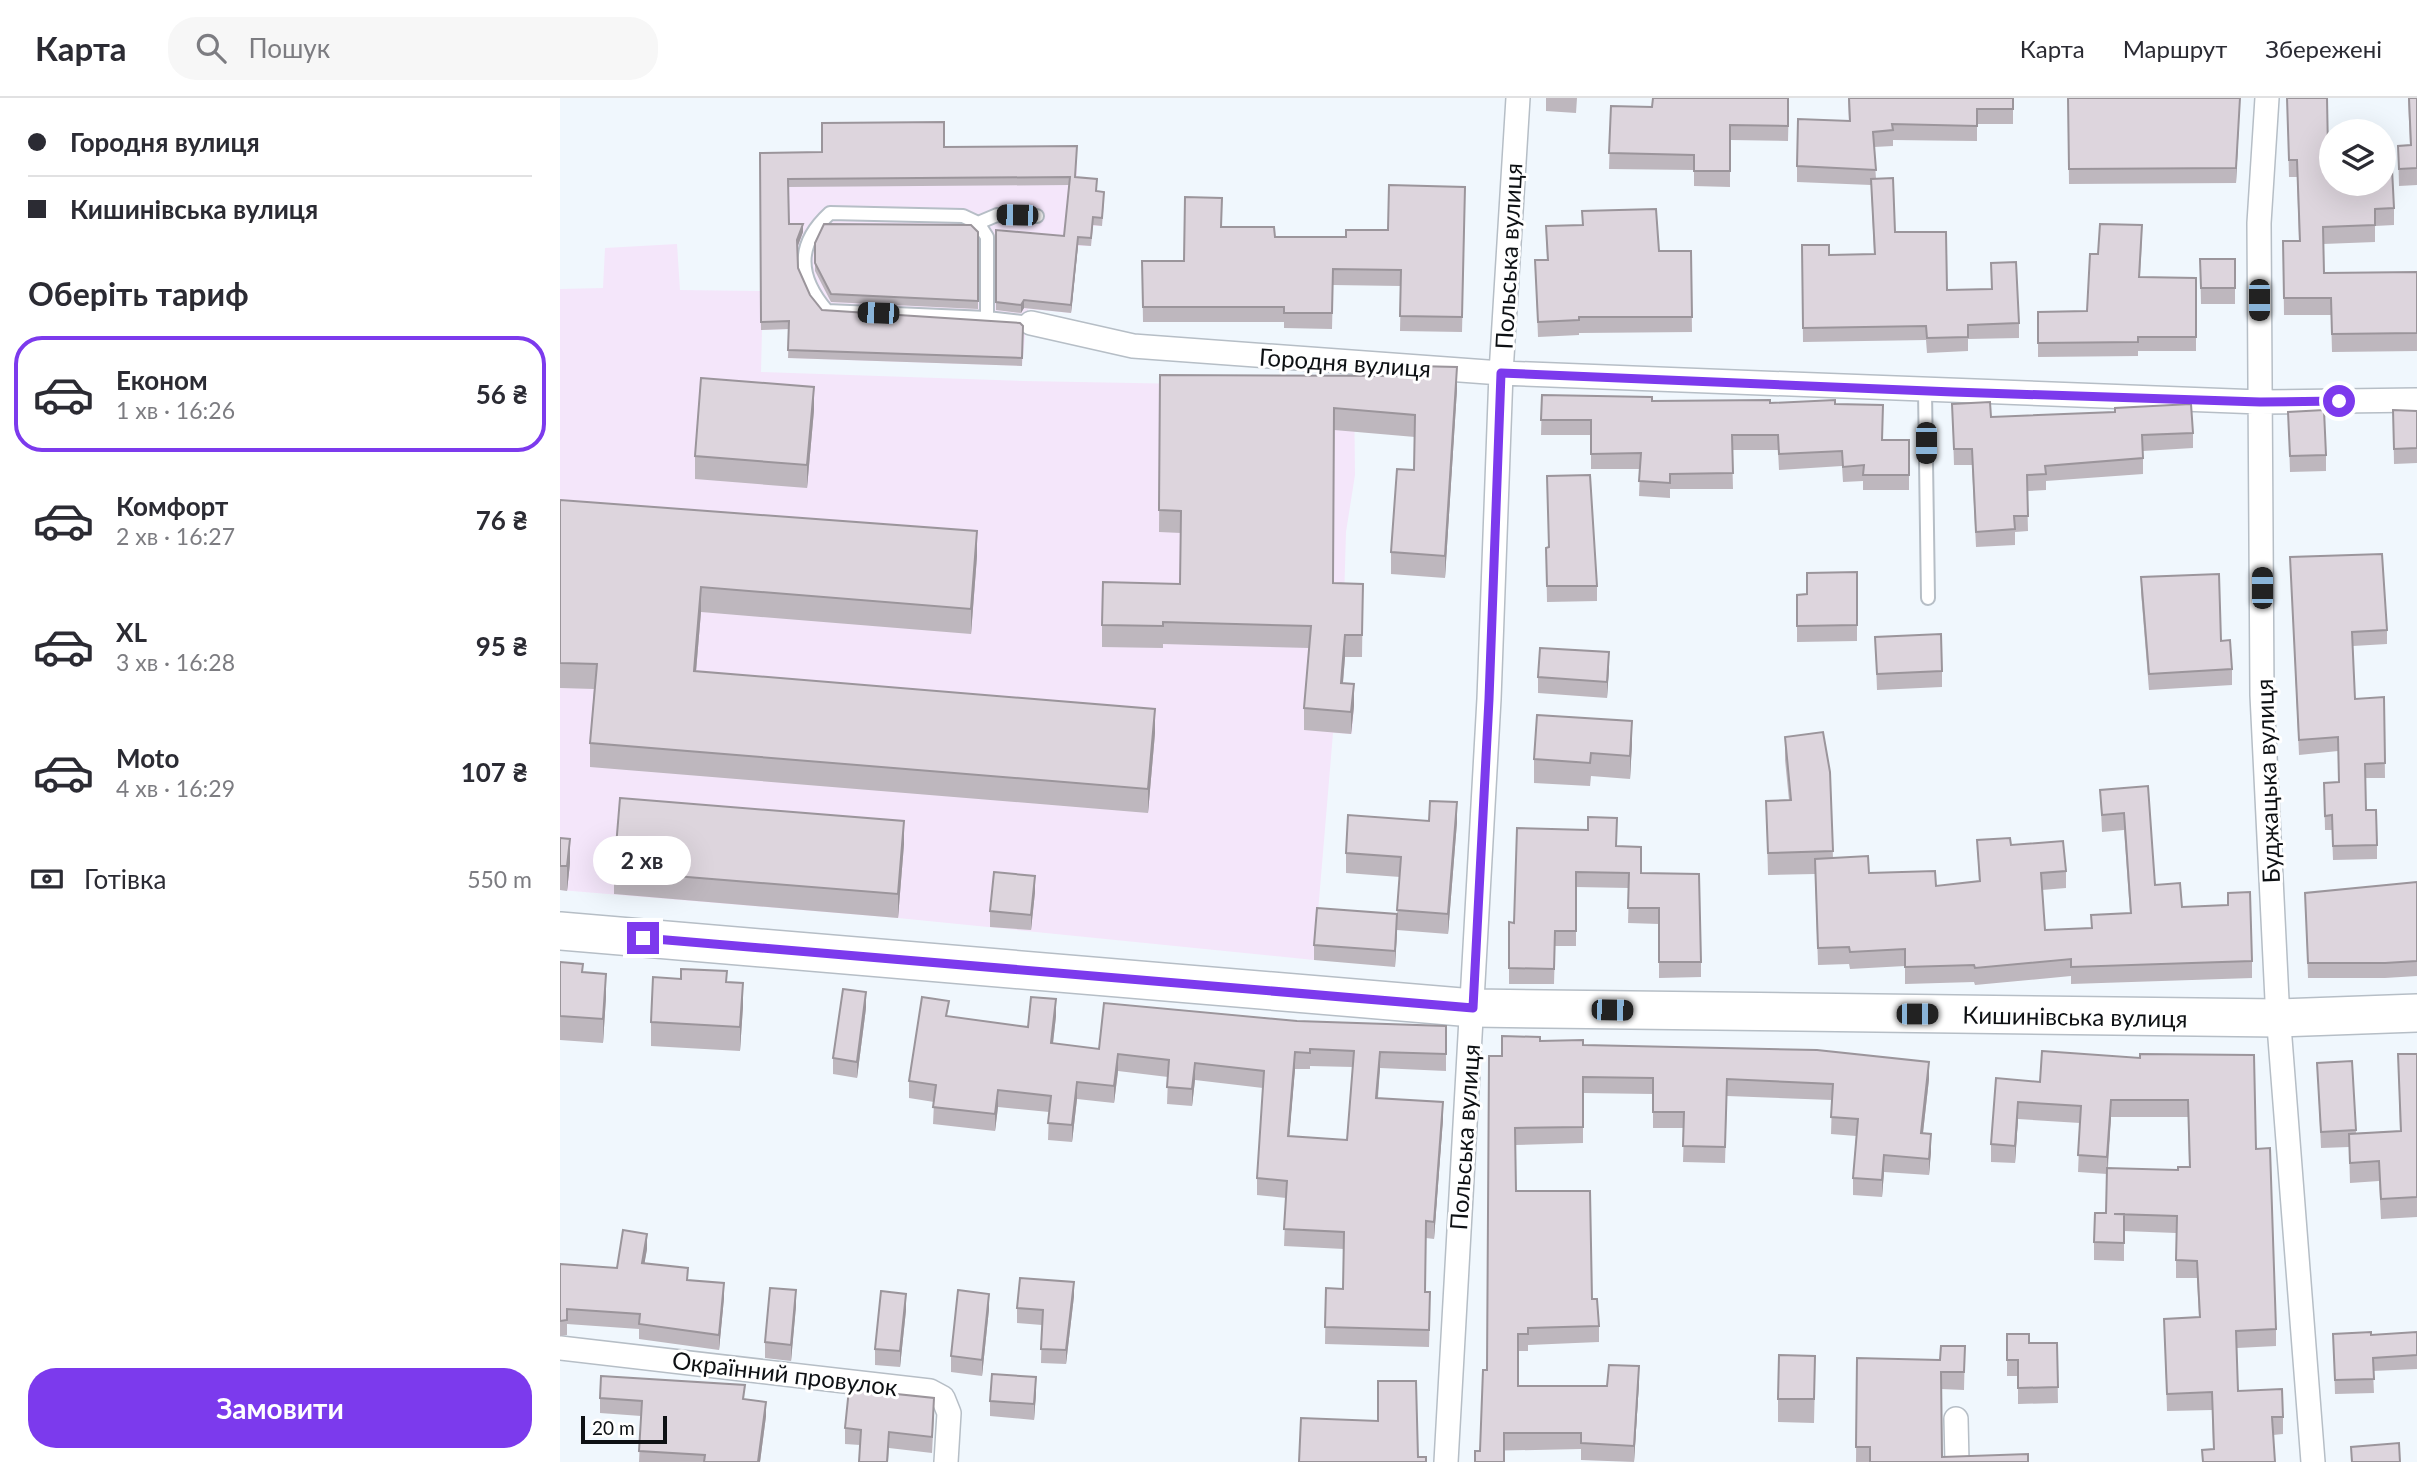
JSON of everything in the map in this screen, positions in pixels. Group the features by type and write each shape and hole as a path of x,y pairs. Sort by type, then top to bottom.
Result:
{"main road":[{"name":"Кишинівська вулиця","path":"560,931 1473,1008 2278,1018 2417,1013"}],"street":[{"name":"Польська вулиця","path":"1446,1462 1473,1008 1489,699 1501,373 1518,98"},
{"name":"Буджацька вулиця","path":"2267,98 2259,223 2262,695 2278,1018 2313,1462"},
{"name":"Городня вулиця","path":"1031,323 1133,346 1501,373 2260,402 2417,400"},
{"name":"Окраїнний провулок","path":"560,1348 930,1391 943,1398 948,1413 946,1462"},
{"path":"1956,1419 1957,1462"}],"lane":[{"path":"987,318 988,237 978,223 963,216 830,213 813,229 803,262 810,292 827,312 987,318 1031,323"},
{"path":"978,223 997,215 1037,215"},
{"path":"1925,391 1928,598"}],"shaded area":[{"path":"822,131 944,155 1077,154 1077,185 1097,187 1096,199 1104,200 1102,226 1093,226 1091,246 1078,246 1071,313 1028,309 1022,366 788,358 789,329 762,330 761,372 1023,381 1354,387 1355,475 1346,532 1341,704 1354,706 1352,734 1333,733 1314,960 898,918 560,890 560,289 603,288 605,248 677,244 680,290 761,291 760,161 821,160"}],"building":[{"path":"1653,98 1788,98 1788,126 1730,125 1730,171 1694,171 1694,155 1609,153 1611,106 1652,107"},
{"path":"1849,98 2013,98 2013,109 1977,109 1977,126 1892,124 1893,130 1873,132 1876,170 1797,166 1798,119 1850,121"},
{"path":"2068,98 2240,98 2236,168 2069,169"},
{"path":"2287,98 2327,98 2327,119 2319,119 2319,196 2393,196 2394,208 2375,209 2375,225 2323,227 2324,273 2417,272 2417,333 2332,334 2331,298 2284,298 2283,241 2300,241 2297,160 2289,160"},
{"path":"2409,98 2417,98 2417,168 2399,169 2398,146 2411,145"},
{"path":"944,122 944,147 1077,146 1075,177 1097,179 1096,191 1104,192 1102,218 1093,217 1091,238 1078,237 1071,305 1024,300 1021,305 996,302 996,230 1064,236 1070,177 788,179 789,224 803,224 797,240 798,268 810,295 822,310 1020,323 1023,326 1022,358 788,350 789,321 761,322 760,153 822,152 822,123"},
{"path":"1893,178 1895,232 1946,232 1947,290 1992,289 1991,263 2016,262 2019,323 1968,325 1968,337 1927,338 1926,326 1803,328 1802,245 1829,245 1829,255 1875,254 1871,179"},
{"path":"1389,185 1465,187 1462,317 1400,316 1401,270 1333,269 1332,313 1284,313 1284,307 1143,307 1142,261 1184,261 1185,197 1222,198 1221,227 1274,227 1275,237 1346,237 1346,230 1388,230"},
{"path":"1656,209 1659,251 1691,251 1692,317 1579,317 1579,320 1538,322 1535,260 1548,260 1546,226 1583,225 1582,211"},
{"path":"824,224 971,225 978,232 978,301 831,294 815,263 815,243"},
{"path":"2100,224 2142,225 2139,277 2196,278 2196,337 2138,337 2138,342 2038,343 2038,312 2087,311 2090,254 2098,254"},
{"path":"2200,259 2235,259 2235,288 2201,288"},
{"path":"1416,366 1457,367 1445,556 1391,552 1397,469 1414,470 1415,415 1334,408 1333,583 1363,584 1362,635 1345,635 1341,683 1354,684 1351,712 1304,708 1311,626 1163,622 1163,626 1102,625 1103,582 1180,584 1181,511 1159,510 1160,375 1416,376"},
{"path":"701,378 814,387 807,465 695,456"},
{"path":"1542,395 1652,397 1652,401 1770,400 1770,403 1835,400 1835,404 1883,405 1882,440 1909,440 1909,475 1863,475 1864,465 1843,467 1842,451 1779,454 1778,435 1732,435 1733,473 1670,474 1670,483 1639,481 1641,453 1591,454 1591,420 1541,420"},
{"path":"1990,402 1991,417 2115,412 2115,408 2191,404 2193,433 2142,435 2143,458 2045,466 2046,474 2027,475 2028,516 2014,516 2015,529 1976,532 1972,449 1954,449 1952,404"},
{"path":"2324,410 2326,455 2290,456 2288,412"},
{"path":"2393,410 2417,411 2417,448 2394,449"},
{"path":"1590,475 1597,586 1547,586 1547,476"},
{"path":"560,500 977,531 971,609 701,587 694,671 1155,709 1148,789 590,743 597,664 560,663"},
{"path":"2382,554 2387,630 2352,632 2355,699 2384,697 2385,763 2365,764 2366,810 2376,810 2377,845 2333,846 2332,815 2325,816 2324,783 2339,782 2338,737 2299,740 2290,557"},
{"path":"1857,572 1857,625 1797,626 1797,595 1807,594 1807,573"},
{"path":"2219,574 2221,641 2230,640 2232,669 2149,674 2141,577"},
{"path":"1941,634 1942,671 1877,674 1875,637"},
{"path":"1540,648 1609,652 1607,682 1538,677"},
{"path":"1537,715 1632,721 1630,756 1591,753 1590,763 1534,759"},
{"path":"1823,732 1830,772 1833,851 1768,853 1766,801 1791,800 1785,737"},
{"path":"2148,786 2155,885 2180,883 2182,907 2228,905 2228,893 2250,892 2252,961 2071,967 2071,959 1975,968 1974,965 1905,967 1905,949 1850,952 1849,947 1818,948 1815,859 1868,856 1869,873 1935,871 1936,886 1980,881 1977,840 2010,838 2011,845 2063,841 2066,871 2041,873 2045,930 2092,928 2091,915 2131,913 2124,813 2102,815 2100,790"},
{"path":"620,798 904,821 898,894 614,871"},
{"path":"1430,801 1457,802 1448,914 1397,910 1401,857 1346,853 1348,815 1429,821"},
{"path":"1588,817 1617,818 1616,846 1641,847 1641,873 1699,874 1701,962 1659,962 1659,908 1628,908 1629,873 1576,872 1576,931 1555,931 1554,969 1509,968 1509,922 1514,923 1517,828 1588,830"},
{"path":"560,838 570,839 567,866 560,866"},
{"path":"994,872 1035,876 1031,915 990,911"},
{"path":"2417,882 2417,961 2308,963 2305,893"},
{"path":"1317,908 1397,914 1395,951 1314,945"},
{"path":"560,962 583,964 582,972 606,974 603,1019 560,1016"},
{"path":"681,969 727,971 726,982 743,983 740,1027 651,1022 653,977 681,979"},
{"path":"843,989 866,992 857,1062 833,1058"},
{"path":"922,997 949,1001 946,1016 1028,1027 1031,997 1056,999 1051,1043 1099,1049 1104,1003 1297,1021 1446,1026 1446,1054 1380,1052 1376,1098 1443,1102 1434,1222 1426,1221 1425,1292 1430,1292 1429,1330 1325,1327 1326,1288 1343,1289 1344,1232 1284,1229 1287,1181 1257,1178 1264,1071 1195,1063 1192,1089 1167,1087 1169,1060 1118,1054 1114,1086 1077,1082 1072,1125 1048,1123 1051,1096 998,1090 995,1114 933,1107 936,1085 909,1081","holes":["1310,1049 1354,1051 1347,1140 1288,1136 1295,1052 1310,1053"]},
{"path":"1502,1036 1540,1037 1540,1041 1583,1040 1583,1045 1817,1050 1929,1062 1921,1133 1931,1134 1929,1159 1884,1155 1882,1180 1853,1178 1858,1119 1831,1117 1833,1084 1727,1079 1725,1147 1683,1146 1684,1112 1653,1112 1653,1078 1583,1077 1583,1127 1515,1128 1516,1191 1590,1191 1592,1299 1597,1299 1599,1326 1528,1328 1528,1334 1518,1334 1518,1386 1607,1386 1609,1365 1639,1366 1634,1446 1581,1443 1581,1433 1504,1433 1504,1462 1475,1462 1475,1451 1480,1451 1483,1370 1487,1370 1489,1056 1502,1056"},
{"path":"2042,1051 2140,1058 2140,1054 2254,1055 2256,1149 2270,1148 2276,1329 2236,1331 2238,1391 2282,1389 2283,1417 2272,1417 2275,1462 2203,1462 2202,1450 2214,1449 2212,1392 2167,1394 2164,1319 2200,1317 2197,1261 2176,1260 2177,1216 2124,1214 2124,1243 2094,1242 2095,1213 2106,1213 2107,1168 2178,1170 2178,1167 2190,1167 2188,1100 2111,1100 2107,1157 2078,1155 2081,1106 2018,1102 2015,1146 1991,1144 1996,1078 2040,1082"},
{"path":"2398,1054 2417,1054 2417,1197 2381,1199 2379,1161 2350,1163 2349,1134 2401,1131"},
{"path":"2352,1061 2356,1130 2321,1132 2317,1063"},
{"path":"623,1230 647,1234 642,1263 688,1268 687,1280 724,1283 719,1335 639,1324 640,1314 567,1309 567,1320 560,1321 560,1264 617,1268"},
{"path":"1020,1278 1074,1282 1066,1350 1041,1349 1043,1310 1017,1308"},
{"path":"770,1288 796,1290 791,1345 765,1342"},
{"path":"958,1290 989,1294 982,1360 951,1356"},
{"path":"881,1291 906,1294 900,1351 875,1349"},
{"path":"2371,1332 2371,1335 2417,1332 2417,1355 2373,1358 2374,1379 2335,1380 2333,1334"},
{"path":"2007,1334 2029,1334 2029,1343 2057,1343 2058,1387 2018,1388 2018,1360 2007,1360"},
{"path":"1941,1346 1965,1346 1964,1372 1941,1372 1942,1457 2028,1454 2028,1462 1870,1462 1870,1447 1856,1447 1857,1358 1940,1360"},
{"path":"1779,1355 1815,1356 1814,1399 1778,1399"},
{"path":"992,1374 1036,1377 1034,1404 990,1401"},
{"path":"601,1376 745,1385 743,1399 766,1402 758,1462 704,1462 705,1455 639,1451 642,1401 600,1398"},
{"path":"1378,1381 1416,1381 1418,1457 1426,1457 1426,1462 1299,1462 1301,1418 1378,1421"},
{"path":"849,1389 934,1398 932,1437 889,1432 887,1462 859,1462 861,1430 845,1428"},
{"path":"2399,1443 2400,1462 2352,1462 2351,1447"}],"route":[{"path":"643,938 1473,1008 1489,699 1501,373 1953,392 2260,402 2339,401"}]}
